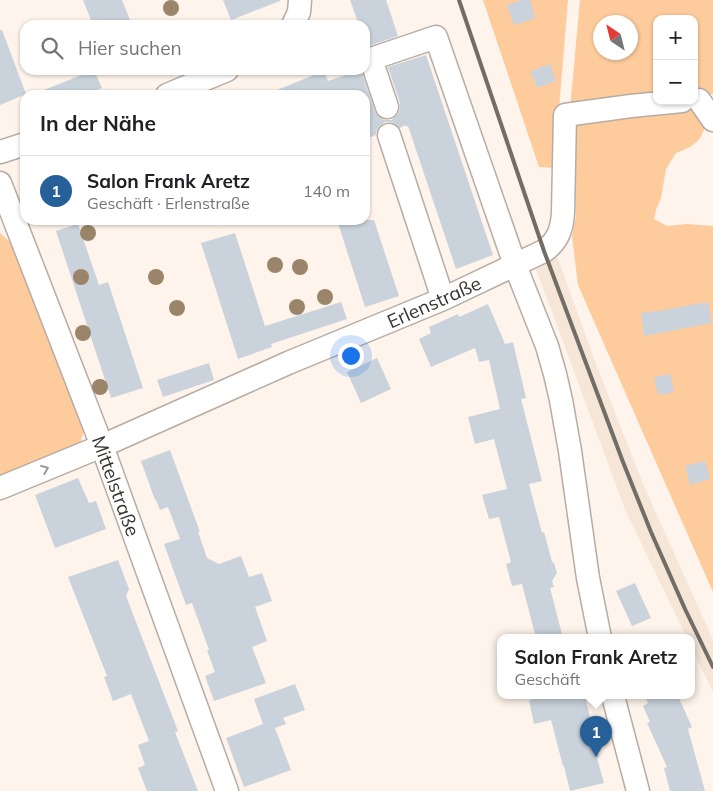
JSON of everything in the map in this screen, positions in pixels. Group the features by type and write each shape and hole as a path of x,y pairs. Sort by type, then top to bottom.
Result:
{"street":[{"path":"295,20 299,12 300,0"},
{"path":"387,107 371,60 436,37 555,374 561,400 588,578 599,634"},
{"path":"179,90 215,75"},
{"path":"698,101 713,120"},
{"name":"Erlenstraße","path":"0,488 102,446 288,363 443,298 544,251 556,240 560,232 563,213 565,115 653,104"},
{"path":"389,136 443,298"},
{"path":"0,152 20,146"},
{"name":"Mittelstraße","path":"0,183 102,446 227,791"},
{"path":"615,699 638,791"}],"shaded area":[{"path":"483,0 568,0 554,168 539,167"},
{"path":"580,0 713,0 713,94 698,96 698,15 653,15 653,100 570,109"},
{"path":"693,105 705,122 700,139 692,146 676,153 666,169 661,198 654,219 667,226 687,224 713,226 713,592 578,285 572,236 576,216 572,119"},
{"path":"0,233 10,242 84,430 80,444 0,477"},
{"path":"557,256 596,364 643,484 713,640 713,692 695,655 695,634 685,634 626,512 536,269"}],"building":[{"path":"83,0 122,0 130,20 91,20"},
{"path":"223,0 280,0 280,1 231,20"},
{"path":"350,0 386,0 398,36 370,46 370,20 357,20"},
{"path":"521,0 530,0 535,18 514,25 507,5"},
{"path":"0,30 2,30 24,90 20,90 20,97 0,105"},
{"path":"426,55 493,255 456,269 408,126 399,128 392,122 385,122 379,127 376,135 370,137 370,97 375,112 384,120 391,120 400,110 400,103 388,67"},
{"path":"550,64 556,81 537,88 531,71"},
{"path":"82,75 96,75 102,88 97,90 44,90"},
{"path":"314,75 326,75 328,81 346,75 363,75 368,90 277,90"},
{"path":"370,220 374,220 399,296 365,307 339,225 370,225"},
{"path":"78,225 99,285 108,282 143,388 111,398 56,231"},
{"path":"235,233 265,326 341,302 347,319 271,344 272,347 238,359 201,243"},
{"path":"708,302 712,323 644,336 641,313"},
{"path":"488,304 505,344 513,342 526,398 521,399 542,481 529,484 542,533 544,532 557,573 552,581 554,587 550,588 562,634 535,634 522,584 512,586 506,564 511,562 499,517 489,519 482,495 507,489 494,439 475,444 468,417 500,409 489,360 479,362 475,348 431,367 419,339 431,333 429,327 458,314 459,317"},
{"path":"377,358 391,389 361,403 347,372"},
{"path":"209,363 214,380 163,397 157,380"},
{"path":"670,374 674,392 658,395 654,377"},
{"path":"170,450 200,532 198,532 207,558 219,564 241,556 249,577 262,573 272,601 255,607 267,641 252,647 266,683 214,701 205,676 215,672 207,650 209,650 192,603 186,605 164,544 180,539 168,507 160,510 155,500 141,461"},
{"path":"705,461 710,479 690,485 685,466"},
{"path":"78,478 89,503 96,501 106,529 55,548 35,495"},
{"path":"118,560 129,589 126,596 178,731 175,732 198,791 147,791 138,768 145,765 138,745 149,741 131,694 113,701 104,677 107,676 68,577"},
{"path":"635,583 651,618 632,626 616,591"},
{"path":"295,684 305,710 283,718 286,724 275,728 291,770 244,787 226,738 263,724 254,699"},
{"path":"586,699 599,757 597,758 604,783 570,791 551,720 534,724 529,700"},
{"path":"646,699 679,699 692,727 688,729 705,791 670,791 664,768 667,767 647,723 650,722 643,706 648,703"}],"railway":[{"path":"459,0 544,251 623,462 651,532 713,667"}],"place":[{"name":"Salon Frank Aretz","path":"596,757"}]}
